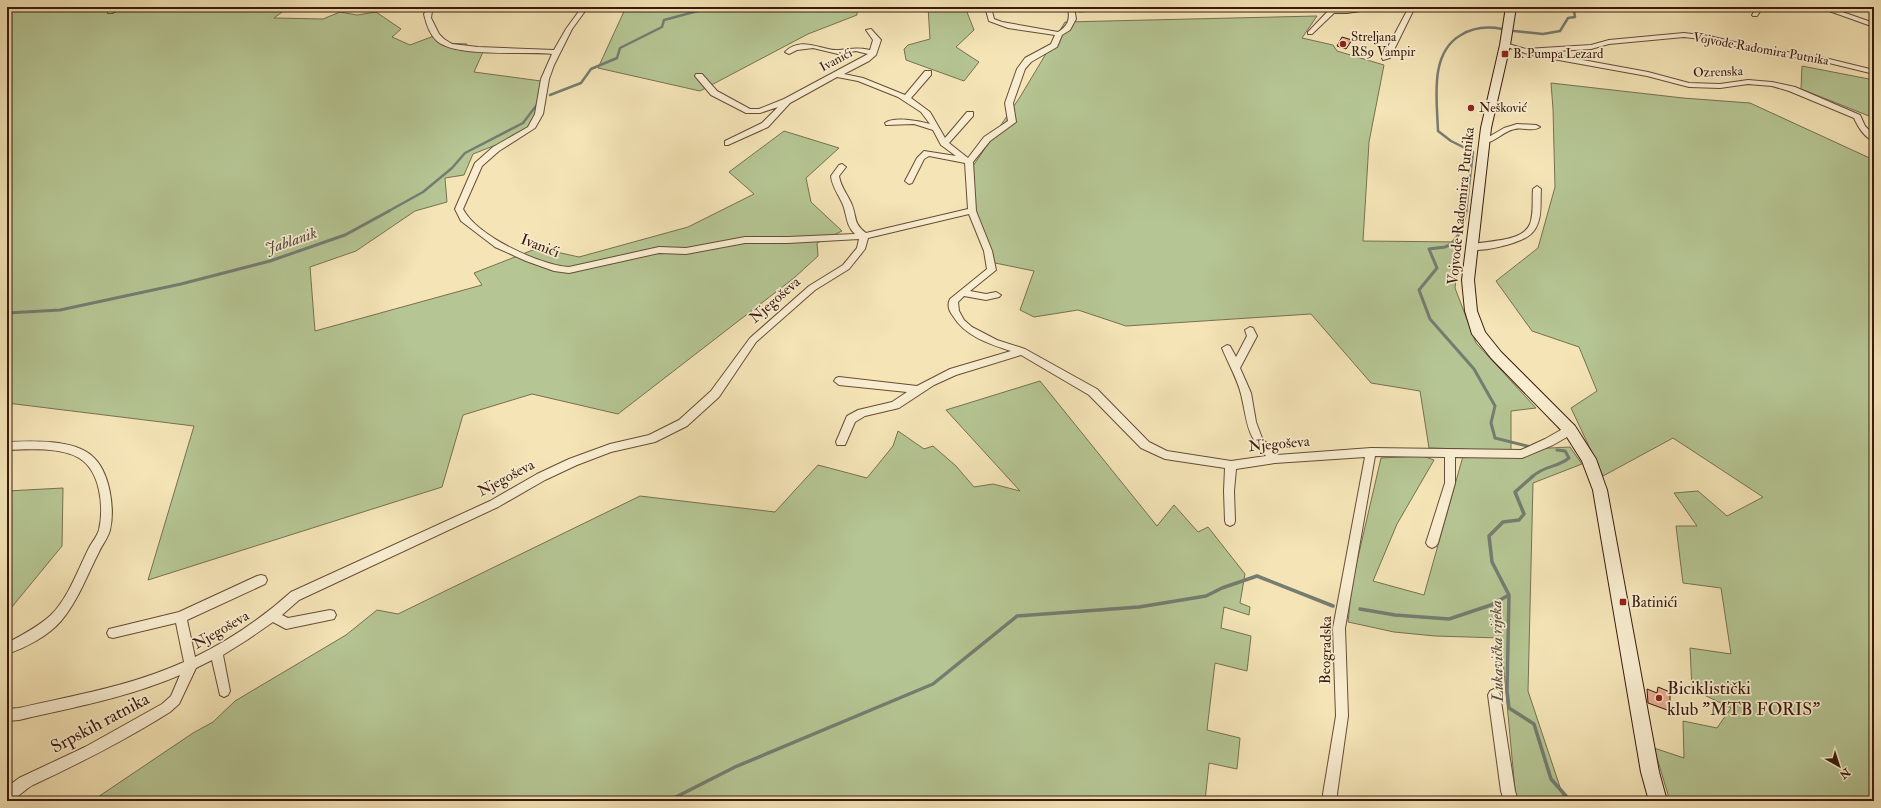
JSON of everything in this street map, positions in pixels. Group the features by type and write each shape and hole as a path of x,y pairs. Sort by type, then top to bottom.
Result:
{"main road":[{"name":"Vojvode Radomira Putnika","path":"1511,7 1505,45 1484,142 1468,280 1471,311 1479,334 1496,355 1570,430 1589,459 1600,490 1650,772 1658,801"}],"street":[{"path":"110,12 120,7"},
{"path":"437,7 430,10 427,14 428,18 440,41 448,45 479,49 542,50 556,52"},
{"name":"Ivanići","path":"585,7 569,29 556,52 545,79 539,114 531,128 496,149 478,165 459,209 464,219 480,233 498,244 529,259 557,269 569,270 659,250 686,251 745,240 788,240 864,236"},
{"path":"988,7 991,20 1000,24 1013,28 1059,34 1068,29 1073,19 1070,7"},
{"path":"1310,32 1332,9 1347,11 1374,7"},
{"path":"1386,58 1412,7"},
{"path":"1754,15 1760,7"},
{"path":"1821,7 1874,25"},
{"name":"Ivanići","path":"699,76 714,94 748,111 760,111 787,101 866,59 873,53 877,40 868,30"},
{"path":"970,162 987,139 1012,122 1009,103 1021,69 1028,60 1054,45 1059,34"},
{"name":"Vojvode Radomira Putnika","path":"1505,45 1526,51 1591,47 1609,42 1684,35 1709,38 1756,49 1825,60 1874,72"},
{"path":"789,52 795,48 814,46 838,52 856,50 873,53"},
{"name":"Ozrenska","path":"1526,51 1534,55 1648,74 1689,85 1720,86 1748,82 1779,86 1814,98 1857,117 1862,127 1874,139"},
{"path":"906,99 928,72"},
{"path":"835,75 853,77 906,99 922,108 933,120 944,143 970,162"},
{"name":"Ivanići","path":"728,143 765,125 787,101"},
{"path":"944,143 970,114"},
{"path":"889,123 916,122 936,129"},
{"path":"1484,142 1490,141 1510,128 1522,126 1536,127"},
{"path":"909,181 921,158 928,153 970,162"},
{"name":"Njegoševa","path":"970,162 972,211 988,251 992,270 953,301 954,310 960,322 980,336 1022,351 1093,392 1145,445 1165,455 1231,465 1275,459 1371,452 1522,454 1549,442 1570,430"},
{"path":"842,167 835,176 836,184 848,206 849,215 855,229 864,236 972,211"},
{"path":"1472,247 1517,238 1527,233 1534,224 1537,189"},
{"name":"Njegoševa","path":"7,716 143,684 191,665 252,632 275,616 295,596 494,504 541,477 610,448 651,439 683,423 715,394 753,340 812,288 846,267 861,249 864,236"},
{"path":"962,293 986,297 996,295"},
{"path":"1235,368 1252,336 1250,330"},
{"path":"1227,348 1246,393 1251,422 1258,440 1275,459"},
{"path":"842,442 851,419 862,413 894,405 918,390 953,372 1022,351"},
{"path":"840,381 918,390"},
{"path":"7,446 33,445 55,447 82,454 92,462 104,486 106,518 104,532 74,590 56,618 37,633 7,649"},
{"name":"Beogradska","path":"1331,801 1330,794 1342,716 1339,628 1371,452"},
{"path":"1432,543 1450,483 1450,454"},
{"path":"1230,521 1229,491 1231,465"},
{"path":"113,633 181,617 261,580"},
{"path":"275,616 286,624 330,615"},
{"path":"181,617 191,665"},
{"path":"216,652 224,691"},
{"name":"Srpskih ratnika","path":"7,795 24,782 90,751 166,708 175,700 191,665"},
{"path":"1494,695 1508,791 1511,801"}],"green space":[{"path":"7,7 289,7 274,18 323,19 340,12 357,15 376,12 401,29 392,37 410,45 439,34 445,43 467,44 465,49 483,52 474,72 541,81 541,105 531,128 501,143 473,154 464,175 445,178 447,202 415,211 356,251 310,267 315,331 482,285 474,273 538,248 579,257 688,227 754,194 729,172 784,131 839,148 806,178 811,202 842,231 817,243 818,256 794,278 618,414 532,394 463,415 442,487 148,580 194,426 7,403"},
{"path":"626,7 857,7 857,15 808,34 700,91 598,68"},
{"path":"928,7 965,7 974,30 956,47 979,62 964,81 906,60 904,49 908,45 930,39"},
{"path":"1078,7 1167,7 1079,12"},
{"path":"1317,16 1302,38 1333,45 1337,51 1384,65 1369,142 1363,241 1460,242 1455,288 1476,343 1536,408 1511,411 1511,450 1570,447 1582,464 1533,483 1528,691 1564,799 1516,801 1501,638 1435,636 1394,632 1348,622 1352,583 1381,458 1423,456 1434,460 1397,524 1373,581 1424,595 1465,449 1429,448 1420,391 1371,383 1311,314 1126,326 1078,310 1034,317 1020,310 1034,271 995,263 975,211 973,166 1020,97 1065,22"},
{"path":"1802,66 1874,80 1874,118 1801,89"},
{"path":"1551,83 1683,98 1750,103 1874,160 1874,801 1670,801 1654,748 1684,758 1683,721 1717,728 1731,708 1692,689 1690,648 1731,654 1721,588 1683,583 1676,526 1697,526 1674,493 1698,491 1727,516 1763,497 1673,438 1603,476 1571,408 1597,391 1579,347 1532,331 1496,281 1538,248 1555,187"},
{"path":"1040,381 1157,526 1174,505 1198,532 1208,527 1245,574 1240,603 1250,607 1249,615 1224,607 1221,628 1251,636 1247,671 1215,663 1207,730 1240,738 1237,769 1209,763 1205,801 92,801 193,733 213,722 235,701 346,635 377,610 398,614 640,496 775,512 818,465 867,478 893,446 898,431 924,449 933,446 956,466 974,487 993,484 1020,491 946,410"},
{"path":"63,488 62,546 7,613 7,491"}],"building":[{"name":"Streljana RS9 Vampir","path":"1342,37 1352,40 1346,49 1337,46"},
{"name":"Biciklistički klub \"MTB FORIS\"","path":"1658,687 1670,692 1670,711 1648,703 1647,689 1657,693"}],"waterway":[{"name":"Jablanik","path":"550,95 581,83 591,69 617,58 620,48 662,27 664,20 709,8 725,9 731,7"},
{"name":"Lukavička rijeka","path":"1514,31 1543,34 1560,31 1568,18 1575,17 1574,11 1567,7"},
{"name":"Lukavička rijeka","path":"1466,212 1473,152 1451,141 1438,131 1436,92 1439,65 1444,53 1451,43 1461,35 1471,30 1481,28 1502,29"},
{"name":"Jablanik","path":"387,212 423,192 452,168 465,153 523,123 539,102"},
{"name":"Jablanik","path":"7,313 60,310 181,284 270,261 345,235 389,211"},
{"name":"Lukavička rijeka","path":"1466,211 1460,232 1454,241 1445,247 1429,249 1437,268 1419,290 1430,319 1474,369 1495,406 1491,423 1495,438 1531,447"},
{"name":"Lukavička rijeka","path":"1532,477 1541,470 1560,464 1569,458 1565,451 1557,450"},
{"name":"Lukavička rijeka","path":"1509,595 1492,562 1489,536 1503,522 1519,520 1524,514 1515,492 1533,476"},
{"path":"668,801 735,767 933,684 1017,616 1139,607 1206,596 1222,588 1257,576 1333,606"},
{"path":"1360,609 1395,615 1449,619 1491,605 1509,595"},
{"name":"Lukavička rijeka","path":"1509,595 1507,691 1509,708 1534,724 1551,779 1566,796 1565,801"}],"place":[{"name":"Streljana RS9 Vampir","path":"1343,44"},
{"name":"B. Pumpa Lezard","path":"1505,54"},
{"name":"Nešković","path":"1471,108"},
{"name":"Batinići","path":"1623,602"},
{"name":"Biciklistički klub \"MTB FORIS\"","path":"1659,698"}]}
